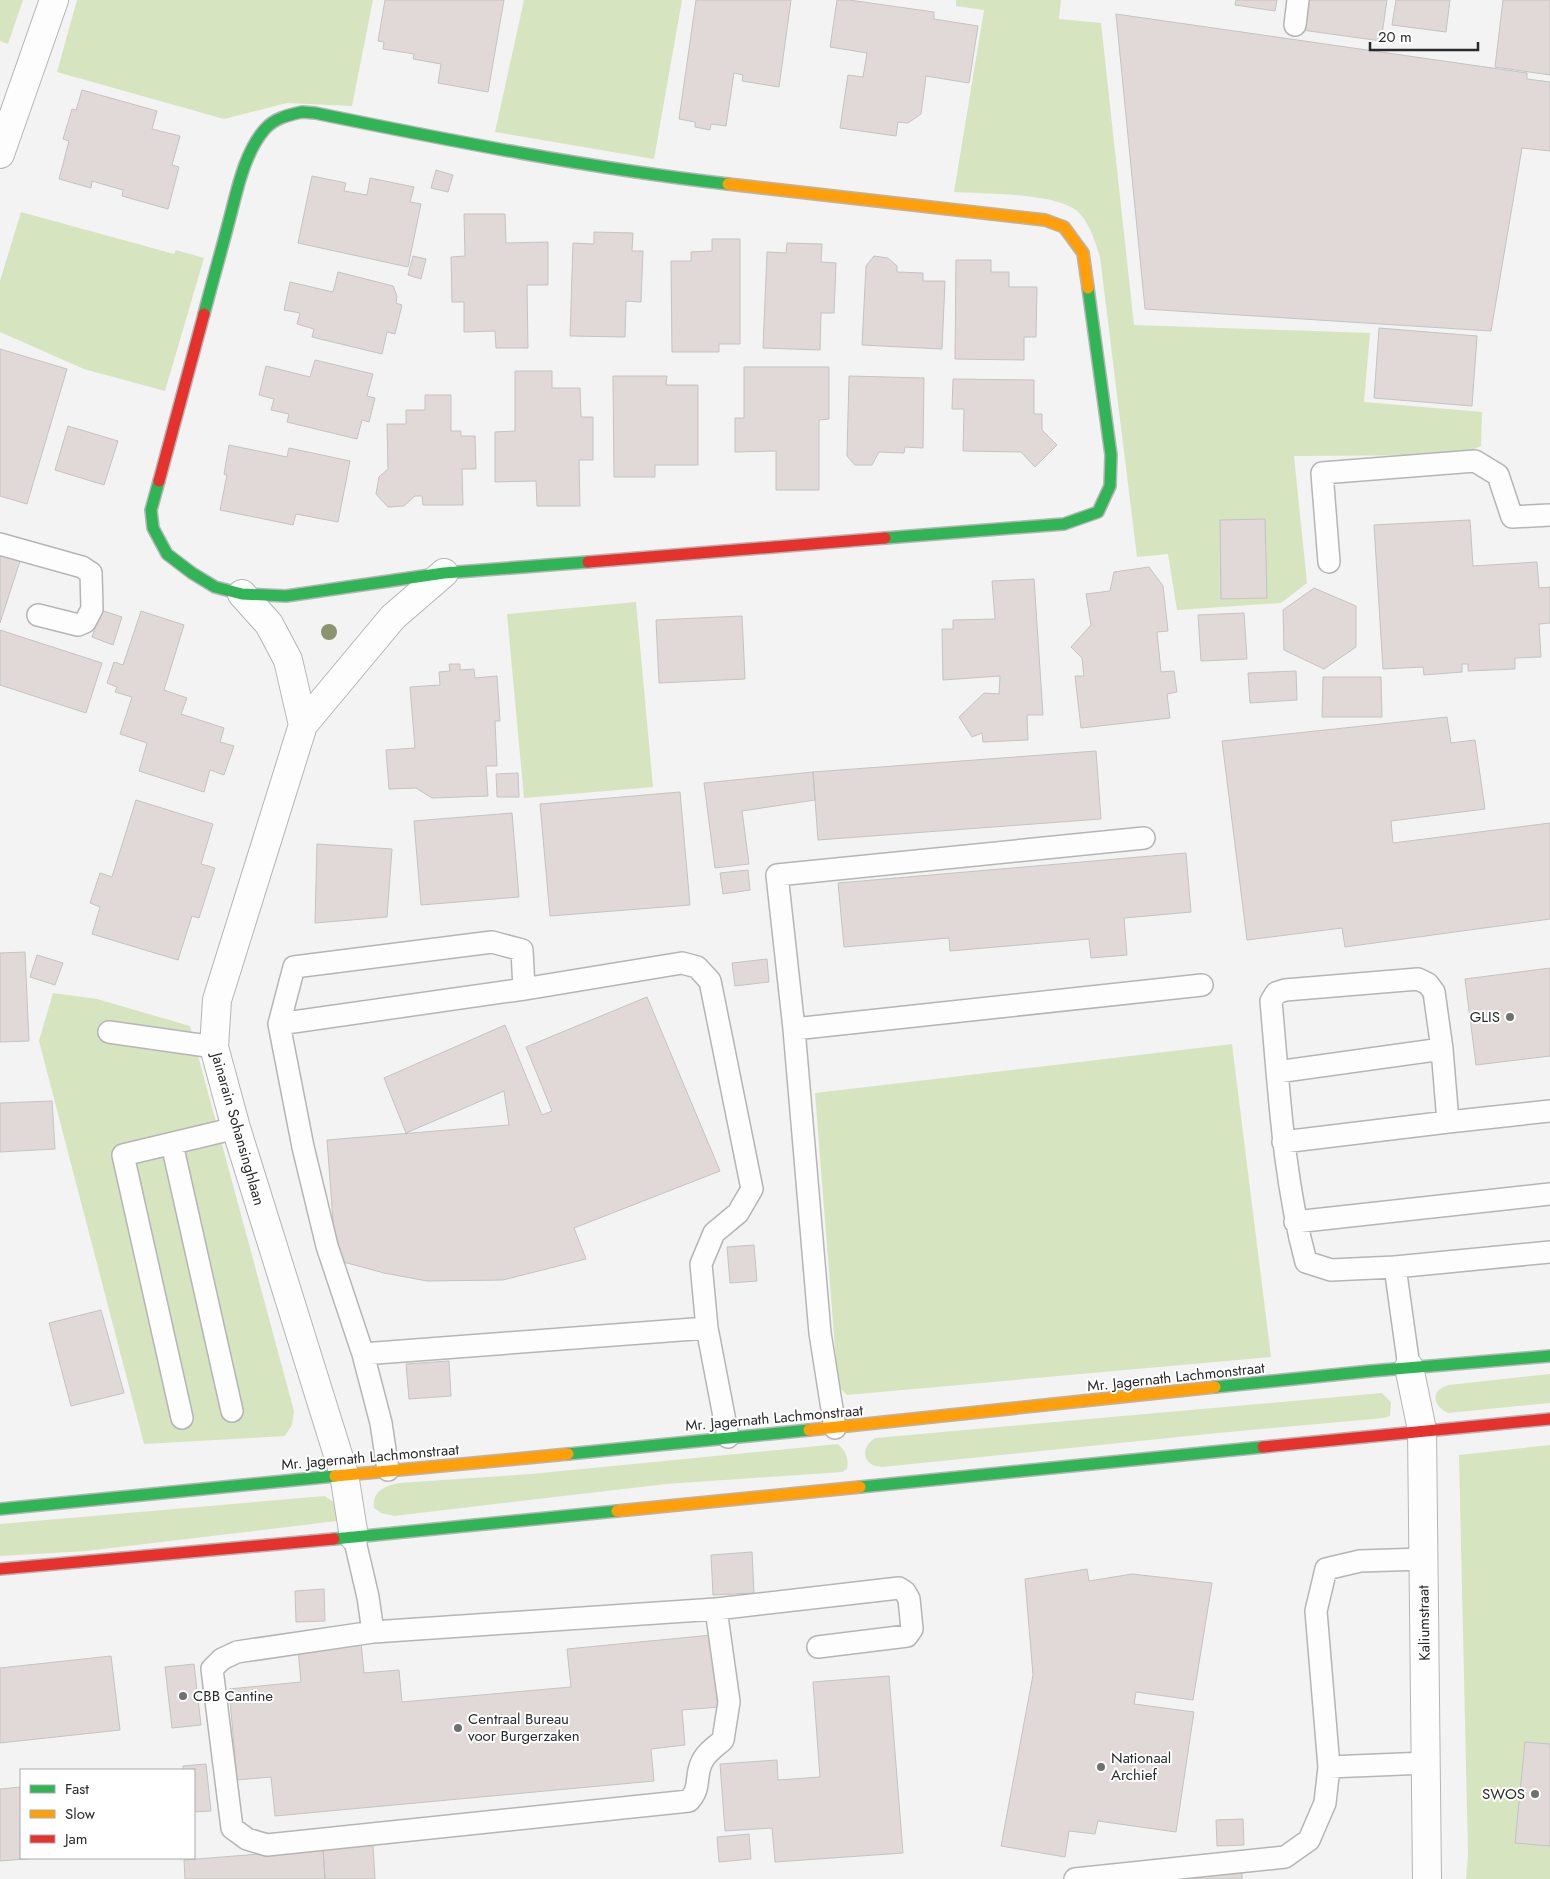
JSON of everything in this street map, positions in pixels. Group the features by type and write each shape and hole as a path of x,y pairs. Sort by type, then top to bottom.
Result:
{"main road":[{"path":"302,112 315,112 476,146 649,175 1045,220 1064,227 1083,253 1111,455 1110,486 1098,512 1056,525 444,573 286,596 242,594 215,587 192,573 167,554 153,528 151,510 237,192 258,138 273,122 302,112"},
{"name":"Mr. Jagernath Lachmonstraat","path":"0,1509 344,1474 835,1428 1410,1368 1550,1356"},
{"path":"0,1569 354,1537 1422,1430 1550,1419"}],"street":[{"path":"0,154 54,0"},
{"path":"303,725 394,618 444,573"},
{"path":"242,594 269,624 288,660 303,725"},
{"name":"Jainarain Sohansinghlaan","path":"303,725 217,1000 214,1047 236,1128 344,1474 354,1537"},
{"name":"Kaliumstraat","path":"1410,1368 1422,1430 1427,1879"}],"lane":[{"path":"1295,25 1298,0"},
{"path":"1329,562 1322,473 1475,461 1498,475 1512,517 1550,515"},
{"path":"0,544 82,567 91,573 92,609 85,622 78,625 38,615"},
{"path":"835,1428 820,1333 794,1029 777,875 1144,838"},
{"path":"388,1470 381,1423 363,1354 327,1246 303,1147 279,1024 294,967 492,942 522,950 524,989"},
{"path":"279,1024 524,989 682,963 697,967 710,981 752,1189 738,1213 714,1233 701,1264 707,1328 728,1437"},
{"path":"1448,1122 1442,1049 1434,992 1428,984 1418,979 1285,990 1276,993 1271,1002 1283,1142 1295,1222 1306,1262 1331,1270 1395,1267 1550,1252"},
{"path":"794,1029 1202,986"},
{"path":"109,1032 214,1047"},
{"path":"1277,1072 1442,1049"},
{"path":"1283,1142 1550,1111"},
{"path":"182,1418 123,1155 236,1128"},
{"path":"172,1144 232,1412"},
{"path":"1295,1222 1550,1194"},
{"path":"1395,1267 1410,1368"},
{"path":"363,1354 707,1328"},
{"path":"354,1537 368,1597 373,1632"},
{"path":"1075,1879 1285,1857 1309,1840 1325,1803 1329,1766 1316,1611 1326,1568 1360,1561 1423,1559"},
{"path":"716,1609 729,1702 723,1740 706,1755 700,1765 696,1793 688,1801 267,1845 247,1839 232,1828 212,1669 222,1659 237,1652 373,1632 716,1609 899,1588 909,1599 912,1629 907,1636 818,1646"},
{"path":"1329,1766 1426,1763"}],"green space":[{"path":"0,0 23,0 8,44 0,41"},
{"path":"77,0 373,0 352,106 287,103 224,119 57,72"},
{"path":"524,0 682,0 654,159 495,132"},
{"path":"956,0 1061,0 1059,19 1101,23 1134,325 1370,333 1364,402 1482,412 1481,446 1461,455 1294,456 1307,583 1281,603 1177,610 1168,554 1137,557 1100,257 1087,225 1081,215 1072,207 1058,202 1041,198 1002,194 954,192 984,10 956,6"},
{"path":"21,212 174,254 176,250 204,258 165,391 84,369 0,332 0,281"},
{"path":"636,602 653,787 524,798 507,614"},
{"path":"53,993 97,999 190,1026 294,1411 292,1425 285,1436 144,1444 39,1041"},
{"path":"1232,1044 1271,1357 847,1395 838,1386 815,1093"},
{"path":"1550,1374 1550,1403 1448,1413 1439,1406 1435,1398 1439,1390 1449,1385"},
{"path":"1382,1393 1391,1402 1390,1416 1384,1418 882,1467 871,1464 865,1453 869,1443 876,1438"},
{"path":"838,1444 845,1453 848,1462 847,1469 842,1472 666,1484 394,1516 381,1513 374,1508 375,1497 380,1490 399,1483 531,1474"},
{"path":"1550,1445 1550,1879 1466,1879 1468,1855 1459,1455"},
{"path":"325,1496 336,1504 340,1511 337,1521 86,1551 0,1556 0,1524"}],"building":[{"path":"385,0 504,0 488,92 438,83 441,64 413,59 414,54 383,49 384,42 378,41"},
{"path":"696,0 791,0 779,87 742,81 743,75 734,73 726,126 711,124 710,130 695,127 695,122 679,119"},
{"path":"837,0 934,12 934,19 978,26 969,83 926,76 921,114 908,123 898,122 896,136 840,128 848,75 863,77 867,53 830,47"},
{"path":"1236,0 1277,0 1275,11 1235,5"},
{"path":"1306,0 1387,0 1381,41 1302,30"},
{"path":"1396,0 1450,0 1446,32 1392,25"},
{"path":"1503,0 1550,0 1550,75 1495,67"},
{"path":"1116,14 1527,73 1527,79 1550,82 1550,151 1522,148 1491,331 1145,309"},
{"path":"82,90 157,111 152,129 180,136 172,165 179,167 168,209 122,196 123,190 92,181 91,188 59,179 69,141 63,139 72,109 76,110"},
{"path":"436,170 453,175 448,192 431,188"},
{"path":"312,176 346,183 344,191 367,195 370,178 414,187 410,202 421,204 408,267 298,243"},
{"path":"464,214 505,214 506,243 548,242 548,285 527,285 528,348 496,348 495,331 464,332 464,302 452,302 451,257 465,256"},
{"path":"594,232 633,233 632,251 643,251 641,302 626,301 625,337 570,336 573,243 594,244"},
{"path":"712,239 740,239 740,344 719,344 719,352 672,352 671,261 691,261 691,252 712,251"},
{"path":"787,243 822,244 821,262 836,263 834,313 821,313 820,350 763,348 767,252 786,253"},
{"path":"413,256 426,259 421,279 408,275"},
{"path":"874,256 888,258 897,266 897,272 923,273 923,281 945,281 942,349 862,345 866,266"},
{"path":"956,260 991,260 991,272 1009,272 1009,287 1037,287 1036,337 1024,337 1024,360 955,359"},
{"path":"338,272 393,286 397,296 396,303 402,305 395,334 387,332 382,354 312,337 314,329 297,324 300,313 284,310 290,282 333,292"},
{"path":"1379,328 1477,336 1472,406 1374,398"},
{"path":"0,349 67,369 27,504 0,496"},
{"path":"315,360 373,374 367,396 375,398 369,422 362,420 357,439 287,422 289,414 271,410 274,399 259,395 266,366 310,377"},
{"path":"744,367 829,367 829,419 819,420 819,490 776,490 776,451 735,452 735,418 744,418"},
{"path":"515,371 552,371 552,388 580,388 581,417 593,417 593,460 579,460 580,506 537,506 536,481 495,482 495,432 515,431"},
{"path":"613,376 667,376 666,385 698,385 698,465 655,465 655,477 614,477"},
{"path":"849,376 924,378 923,448 905,447 904,453 879,452 872,465 855,465 847,456"},
{"path":"953,379 1034,380 1034,414 1042,414 1042,430 1057,445 1035,467 1021,452 963,451 964,409 952,409"},
{"path":"425,395 451,395 451,431 461,431 461,436 475,436 476,469 462,469 463,505 423,505 422,496 415,496 404,506 388,507 376,494 379,477 388,469 387,424 406,424 406,410 425,410"},
{"path":"68,426 118,441 104,485 55,470"},
{"path":"229,445 287,457 289,448 350,461 338,522 296,514 293,525 220,510 227,475 224,474"},
{"path":"1265,519 1267,598 1221,599 1220,520"},
{"path":"1470,520 1473,566 1537,562 1539,588 1550,587 1550,623 1539,624 1541,657 1515,658 1515,669 1468,671 1468,664 1462,664 1462,672 1424,675 1423,667 1383,669 1374,525"},
{"path":"0,548 22,555 0,623"},
{"path":"1149,567 1163,586 1168,631 1157,632 1161,672 1174,671 1177,692 1167,694 1170,718 1081,728 1075,676 1084,676 1082,658 1071,647 1091,625 1086,594 1110,591 1114,572"},
{"path":"1034,579 1043,715 1027,715 1028,740 983,742 982,733 972,737 959,717 984,693 999,694 1000,676 943,680 942,629 953,629 953,620 995,619 992,581"},
{"path":"1314,588 1356,606 1356,647 1324,669 1284,650 1283,610"},
{"path":"101,610 122,617 113,645 92,637"},
{"path":"141,611 184,625 164,690 187,698 181,714 224,728 220,742 234,746 224,775 210,770 204,792 139,771 147,743 120,734 132,697 115,692 117,687 107,683 114,662 123,665"},
{"path":"1244,613 1247,659 1201,661 1198,615"},
{"path":"742,616 745,679 659,683 656,620"},
{"path":"0,630 102,663 86,713 0,685"},
{"path":"449,664 460,664 460,670 474,669 475,678 497,676 500,721 495,721 497,766 486,766 488,796 432,798 416,788 389,789 386,750 415,748 410,687 440,685 439,672 450,671"},
{"path":"1296,671 1297,700 1250,703 1248,673"},
{"path":"1323,677 1381,677 1382,717 1322,717"},
{"path":"1447,717 1451,743 1475,740 1485,809 1391,821 1393,843 1550,823 1550,919 1345,947 1342,928 1247,940 1222,741"},
{"path":"1096,751 1101,819 818,840 813,772"},
{"path":"813,772 815,800 742,811 749,864 715,868 704,783"},
{"path":"518,773 519,797 497,797 496,774"},
{"path":"680,792 690,905 550,916 540,804"},
{"path":"136,800 213,824 201,864 215,868 199,918 192,916 178,960 92,934 100,907 90,903 100,873 112,877"},
{"path":"512,813 519,897 421,905 414,821"},
{"path":"317,844 392,849 387,917 315,923"},
{"path":"1186,853 1191,912 1124,918 1127,955 1091,958 1089,939 950,951 949,938 844,947 838,883"},
{"path":"748,870 750,890 723,894 720,873"},
{"path":"25,952 29,1041 0,1042 0,953"},
{"path":"37,955 63,963 55,985 30,977"},
{"path":"767,959 769,982 735,986 732,963"},
{"name":"GLIS","path":"1550,968 1550,1056 1476,1065 1465,979"},
{"path":"647,997 720,1171 574,1228 586,1259 503,1280 427,1281 384,1273 336,1260 327,1140 509,1125 504,1091 406,1133 384,1078 505,1025 542,1115 552,1111 526,1047"},
{"path":"52,1101 55,1149 0,1152 0,1103"},
{"path":"754,1245 757,1281 730,1283 727,1247"},
{"path":"101,1310 124,1393 71,1406 49,1323"},
{"path":"449,1361 451,1396 409,1399 406,1364"},
{"path":"752,1552 754,1593 713,1595 711,1555"},
{"name":"Nationaal Archief","path":"1087,1569 1089,1581 1132,1574 1212,1583 1193,1700 1136,1692 1134,1704 1194,1712 1176,1832 1098,1821 1095,1834 1069,1831 1065,1857 1001,1846 1033,1675 1025,1579"},
{"path":"324,1589 325,1621 296,1622 295,1591"},
{"name":"Centraal Bureau voor Burgerzaken","path":"712,1635 719,1707 682,1710 685,1745 651,1749 654,1781 275,1816 271,1777 237,1780 229,1689 301,1682 298,1648 361,1642 364,1673 399,1670 402,1702 571,1687 567,1649"},
{"path":"111,1656 120,1730 0,1743 0,1668"},
{"name":"CBB Cantine","path":"194,1664 201,1725 172,1728 165,1667"},
{"path":"889,1676 903,1853 775,1862 772,1828 725,1831 720,1764 777,1760 778,1780 820,1777 813,1682"},
{"name":"SWOS","path":"1525,1742 1550,1744 1550,1846 1515,1843"},
{"path":"206,1764 211,1811 195,1812 195,1769 183,1769 183,1766"},
{"path":"20,1787 20,1859 25,1859 0,1861 0,1789"},
{"path":"1243,1819 1244,1845 1217,1846 1216,1820"},
{"path":"749,1834 751,1859 719,1862 717,1837"},
{"path":"373,1845 375,1879 325,1879 323,1849"},
{"path":"323,1849 325,1879 185,1879 184,1860"},
{"path":"1242,1873 1242,1879 1176,1879"}],"traffic: fast":[{"path":"302,112 572,162 728,184"},
{"path":"204,314 246,161 265,129 277,120 302,112"},
{"path":"885,538 1064,524 1098,512 1110,486 1111,455 1088,288"},
{"path":"159,481 151,510 153,528 167,554 215,587 242,594 286,596 444,573 588,562"},
{"path":"1215,1387 1371,1371 1550,1356"},
{"path":"568,1454 809,1430"},
{"path":"860,1487 1263,1447"},
{"path":"0,1509 335,1476"},
{"path":"334,1539 617,1511"}],"traffic: slow":[{"path":"728,184 1045,220 1064,227 1083,253 1088,288"},
{"path":"809,1430 1215,1387"},
{"path":"335,1476 568,1454"},
{"path":"617,1511 860,1487"}],"traffic: jam":[{"path":"159,481 204,314"},
{"path":"588,562 885,538"},
{"path":"1263,1447 1550,1419"},
{"path":"0,1569 334,1539"}],"place":[{"name":"GLIS","path":"1510,1017"},
{"name":"CBB Cantine","path":"183,1696"},
{"name":"Centraal Bureau voor Burgerzaken","path":"458,1728"},
{"name":"Nationaal Archief","path":"1101,1767"},
{"name":"SWOS","path":"1535,1794"}]}
